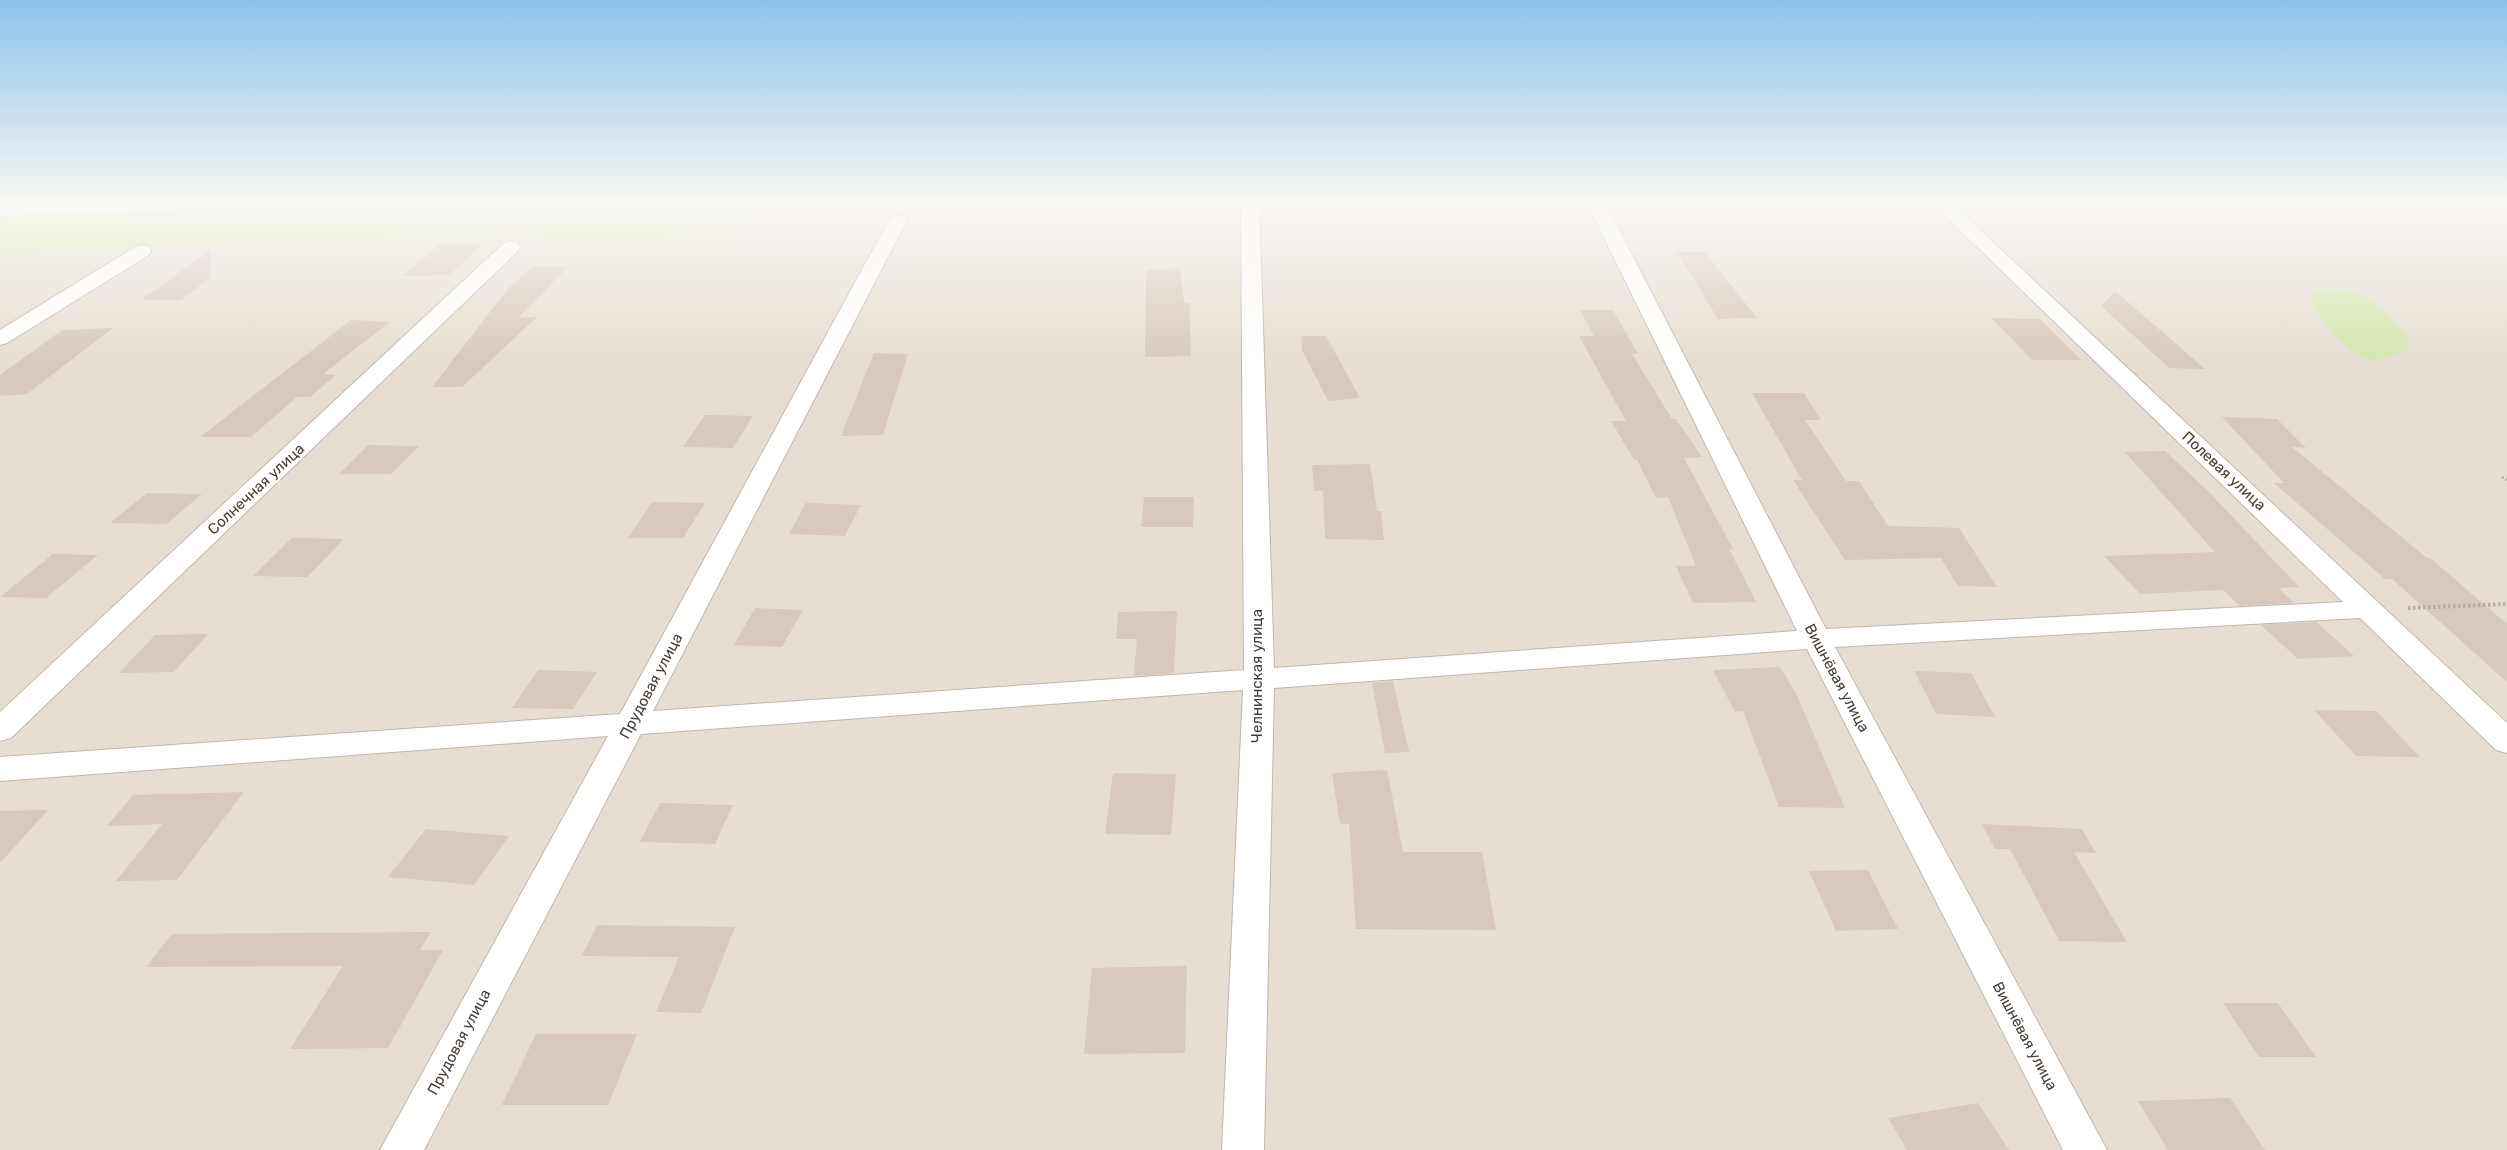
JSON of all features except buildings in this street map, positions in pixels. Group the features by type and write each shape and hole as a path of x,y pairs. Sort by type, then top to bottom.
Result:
{"street":[{"path":"0,339 136,255"},
{"name":"Солнечная улица","path":"0,730 503,255"},
{"name":"Прудовая улица","path":"400,1150 631,723 880,255"},
{"name":"Челнинская улица","path":"1243,1150 1259,680 1251,255"},
{"name":"Вишнёвая улица","path":"1622,255 1816,639 2086,1150"},
{"name":"Полевая улица","path":"1997,255 2370,609 2507,742"},
{"path":"0,769 1816,639 2370,609"}],"path":[{"path":"2502,477 2507,480"},
{"path":"2370,609 2507,604"}],"shaded area":[{"path":"0,255 2507,255 2507,1150 0,1150"}],"green space":[{"path":"2341,289 2361,294 2370,299 2387,313 2403,331 2408,341 2408,349 2376,359 2366,358 2352,350 2330,330 2313,307 2311,295 2317,290"}]}
